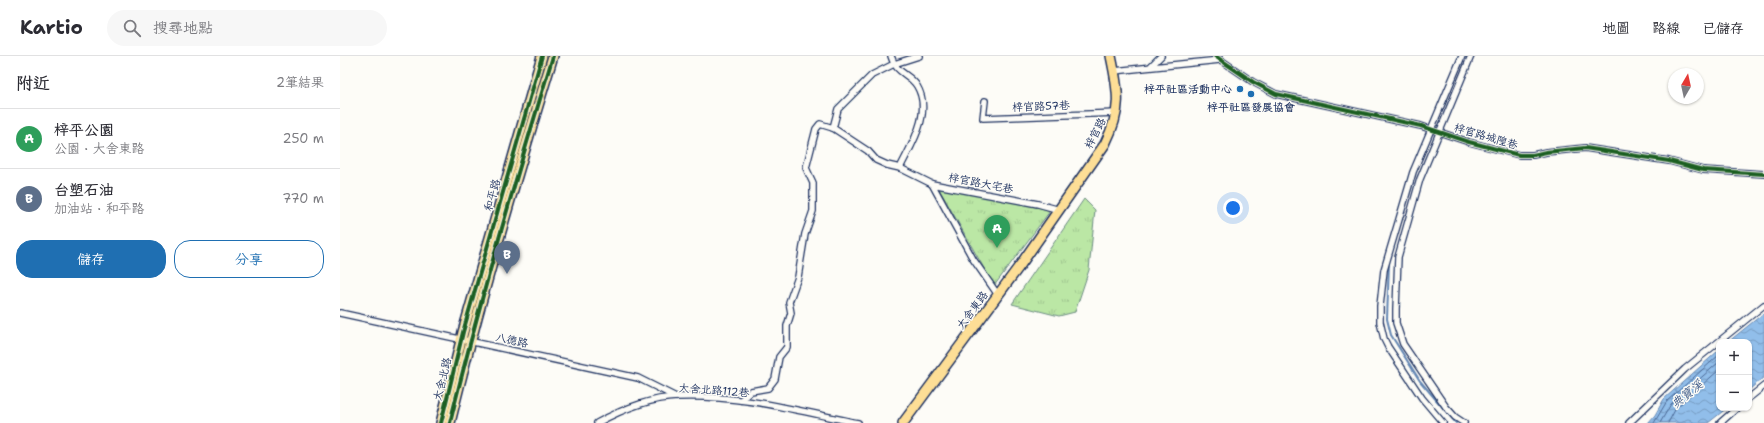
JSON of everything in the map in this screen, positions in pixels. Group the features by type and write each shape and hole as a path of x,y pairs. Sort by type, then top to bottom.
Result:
{"main road":[{"name":"和平路","path":"465,340 519,134 542,56"},
{"name":"和平路","path":"465,340 501,228 553,56"},
{"name":"梓官路","path":"1060,210 1104,144 1114,124 1117,113 1118,91 1111,56"},
{"path":"519,134 529,136"},
{"name":"大舍東路","path":"903,423 1060,210"},
{"name":"大舍北路","path":"441,423 465,340"},
{"name":"大舍北路","path":"450,423 465,340"}],"street":[{"path":"891,56 899,71 917,87 922,106 919,127 900,168"},
{"path":"833,128 838,109 872,76 894,64 919,56"},
{"path":"1151,66 1161,56"},
{"name":"梓官路城隍巷","path":"1215,56 1253,82 1276,94 1440,131 1469,142 1519,155 1532,155 1585,148 1669,161 1703,170 1764,174"},
{"path":"1443,423 1422,398 1388,347 1384,339 1380,322 1380,306 1384,270 1413,172 1462,56"},
{"path":"1464,423 1455,417 1446,407 1424,377 1403,344 1396,323 1398,257 1400,246 1420,179 1471,56"},
{"path":"1114,71 1220,58"},
{"name":"梓官路57巷","path":"985,101 983,118 1117,113"},
{"name":"梓官路大宅巷","path":"741,400 751,391 768,388 775,379 779,357 787,348 786,326 791,313 789,302 798,277 804,241 812,211 813,183 806,168 816,129 820,124 833,128 868,151 876,160 887,165 900,168 932,184 1038,204 1060,210"},
{"path":"932,184 973,259 998,295"},
{"path":"1629,423 1685,369 1764,305"},
{"name":"八德路","path":"340,313 638,378 676,397"},
{"path":"1752,396 1764,386"},
{"name":"大舍北路112巷","path":"597,423 638,404 676,397 741,400 858,423"},
{"path":"1720,423 1734,411"}],"green space":[{"path":"938,187 1041,208 1050,211 994,286"},
{"path":"1084,199 1095,210 1089,270 1075,312 1059,316 1012,304"}],"water":[{"path":"1764,313 1764,377 1752,387 1752,339 1732,339"},
{"name":"典寶溪","path":"1716,353 1716,411 1723,411 1708,423 1648,423 1655,415 1664,399"}],"waterway":[{"path":"1389,262 1387,319 1391,335 1420,381 1456,423"}],"cycle path":[{"path":"441,423 463,332 542,56"},
{"path":"450,423 486,285 553,56"},
{"path":"1215,56 1253,82 1276,94 1421,126 1469,142 1519,155 1533,155 1546,152 1585,148 1669,161 1703,170 1764,174"}],"place":[{"name":"梓平社區活動中心","path":"1240,89"},
{"name":"梓平社區發展協會","path":"1251,94"},
{"name":"梓平公園","path":"997,248"},
{"name":"台塑石油","path":"507,274"}]}
